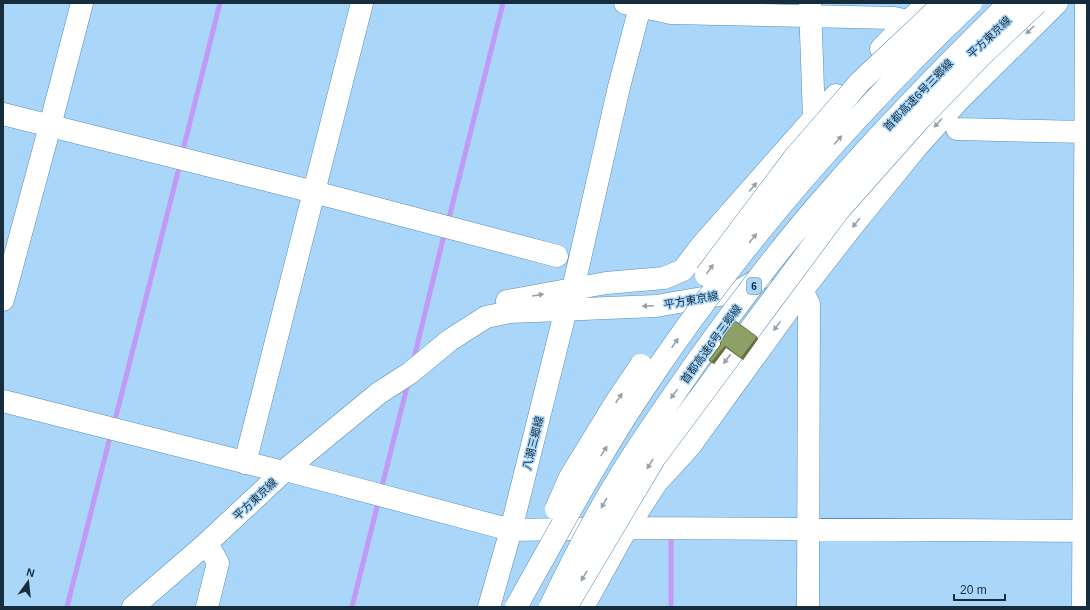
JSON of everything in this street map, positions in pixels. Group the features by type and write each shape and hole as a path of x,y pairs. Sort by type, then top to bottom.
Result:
{"main road":[{"path":"3,300 82,3"},
{"path":"244,463 362,3"},
{"name":"平方東京線","path":"569,299 606,283 664,278 683,270 707,239 814,118 908,21 929,3"},
{"path":"515,607 570,477 616,402 670,324 794,158 860,82 944,3"},
{"path":"515,607 594,467 641,392 692,319 750,241 804,177 870,105 932,40 971,3"},
{"name":"首都高速6号三郷線","path":"550,607 581,544 618,478 666,405 776,256 828,193 889,124 1008,3"},
{"name":"平方東京線","path":"133,607 207,543 285,471 379,393 403,364 446,327 483,308 518,298 569,299 656,306 737,292 780,267 867,160 953,71 1025,3"},
{"path":"566,607 654,459 839,210 930,109 980,57 1037,3"},
{"path":"583,607 627,528 657,482 690,446 802,291 915,148 958,101 1057,3"},
{"path":"635,4 671,13 810,10 894,18 908,21"},
{"name":"八潮三郷線","path":"489,604 511,530 569,299 619,87 635,4"},
{"path":"810,10 814,118"},
{"path":"1083,607 1085,531 1084,132 1086,13"},
{"path":"953,71 974,86"},
{"path":"3,114 314,192 558,256"},
{"path":"957,129 1084,132"},
{"path":"802,291 809,304 808,607"},
{"path":"3,401 244,463 285,471 511,530 627,528 1085,531"},
{"path":"207,543 218,563 207,607"}],"building":[{"path":"734,320 757,337 741,358 725,346 712,362 709,360 721,344 720,343"}],"waterway":[{"path":"182,154 220,3"},
{"path":"448,222 503,3"},
{"path":"114,424 180,164"},
{"path":"413,362 445,231"},
{"path":"381,490 408,383"},
{"path":"67,607 111,433"},
{"path":"352,607 379,499"},
{"path":"671,538 671,607"}]}
